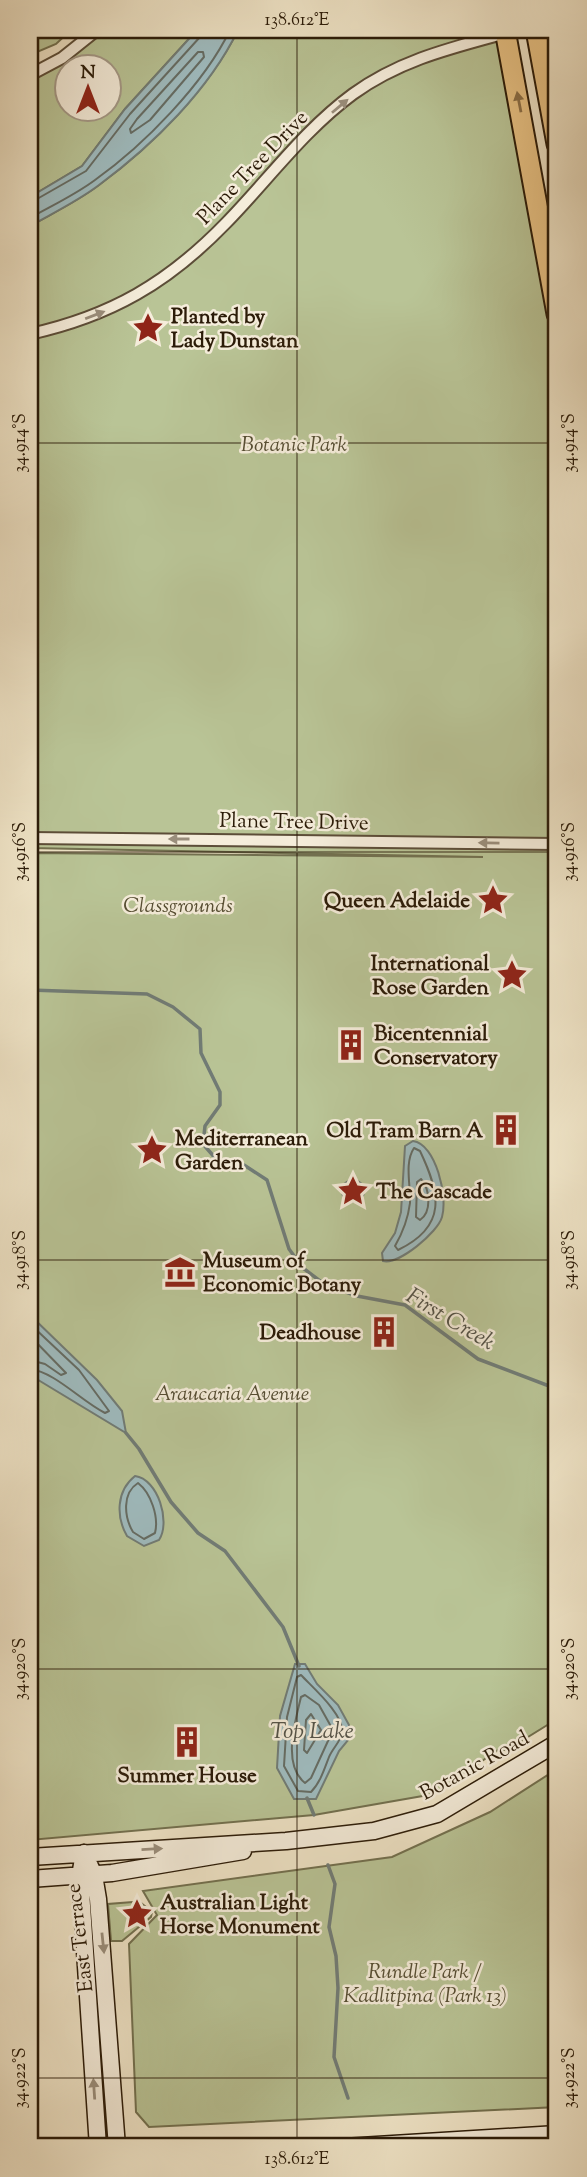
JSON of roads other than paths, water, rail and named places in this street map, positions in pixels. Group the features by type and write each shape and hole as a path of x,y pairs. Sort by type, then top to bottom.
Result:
{"highway":[{"path":"536,30 557,144"},
{"path":"506,31 556,298"}],"main road":[{"name":"Botanic Road","path":"30,1857 286,1842 374,1831 437,1814 557,1743"},
{"name":"Botanic Road","path":"30,1879 87,1876 201,1860 286,1842"},
{"name":"East Terrace","path":"84,1853 107,1987 117,2147"},
{"name":"East Terrace","path":"87,1876 87,1988 98,2147"},
{"path":"87,1988 107,1987"},
{"path":"344,2147 557,2134"}],"street":[{"path":"30,75 62,58 96,30"},
{"name":"Plane Tree Drive","path":"30,334 93,317 136,298 181,266 225,224 312,129 354,94 415,59 450,46 506,31"},
{"name":"Plane Tree Drive","path":"30,838 557,844"}],"water":[{"path":"197,30 238,30 212,74 159,134 91,191 30,226 30,197 82,166 115,122 122,122 125,109"},
{"path":"413,1141 421,1144 434,1161 442,1185 442,1217 433,1231 408,1253 390,1261 383,1261 382,1253 395,1233 401,1212 405,1146"},
{"path":"349,1180 357,1180 364,1187 364,1195 357,1202 349,1202 342,1195 342,1187"},
{"path":"30,1315 97,1380 122,1411 126,1433 30,1375"},
{"path":"135,1476 150,1485 163,1513 164,1523 159,1540 144,1546 127,1536 121,1521 121,1497"},
{"name":"Top Lake","path":"295,1664 305,1664 317,1684 338,1705 349,1725 349,1739 339,1751 316,1799 294,1799 277,1768 280,1716"}],"waterway":[{"name":"First Creek","path":"30,990 147,994 173,1007 200,1029 201,1053 220,1092 220,1105 205,1126 203,1144 216,1159 244,1165 267,1180 289,1249 303,1268 324,1284 357,1296 405,1305 478,1359 557,1389"},
{"path":"126,1433 139,1449 171,1502 198,1533 225,1551 283,1627 299,1666"},
{"path":"307,1798 314,1815"},
{"path":"328,1865 335,1884 329,1927 336,1956 338,1988 334,2057 348,2098"}],"place":[{"name":"Planted by Lady Dunstan","path":"148,328"},
{"name":"Queen Adelaide","path":"493,900"},
{"name":"International Rose Garden","path":"512,975"},
{"name":"Bicentennial Conservatory","path":"351,1045"},
{"name":"Old Tram Barn A","path":"506,1130"},
{"name":"Mediterranean Garden","path":"152,1150"},
{"name":"The Cascade","path":"353,1191"},
{"name":"Museum of Economic Botany","path":"180,1272"},
{"name":"Deadhouse","path":"384,1332"},
{"name":"Summer House","path":"187,1742"},
{"name":"Australian Light Horse Monument","path":"137,1914"}],"park label":[{"name":"Botanic Park","path":"294,444"},
{"name":"Classgrounds","path":"178,905"},
{"name":"Araucaria Avenue","path":"232,1393"},
{"name":"Rundle Park / Kadlitpina (Park 13)","path":"425,1983"}]}
